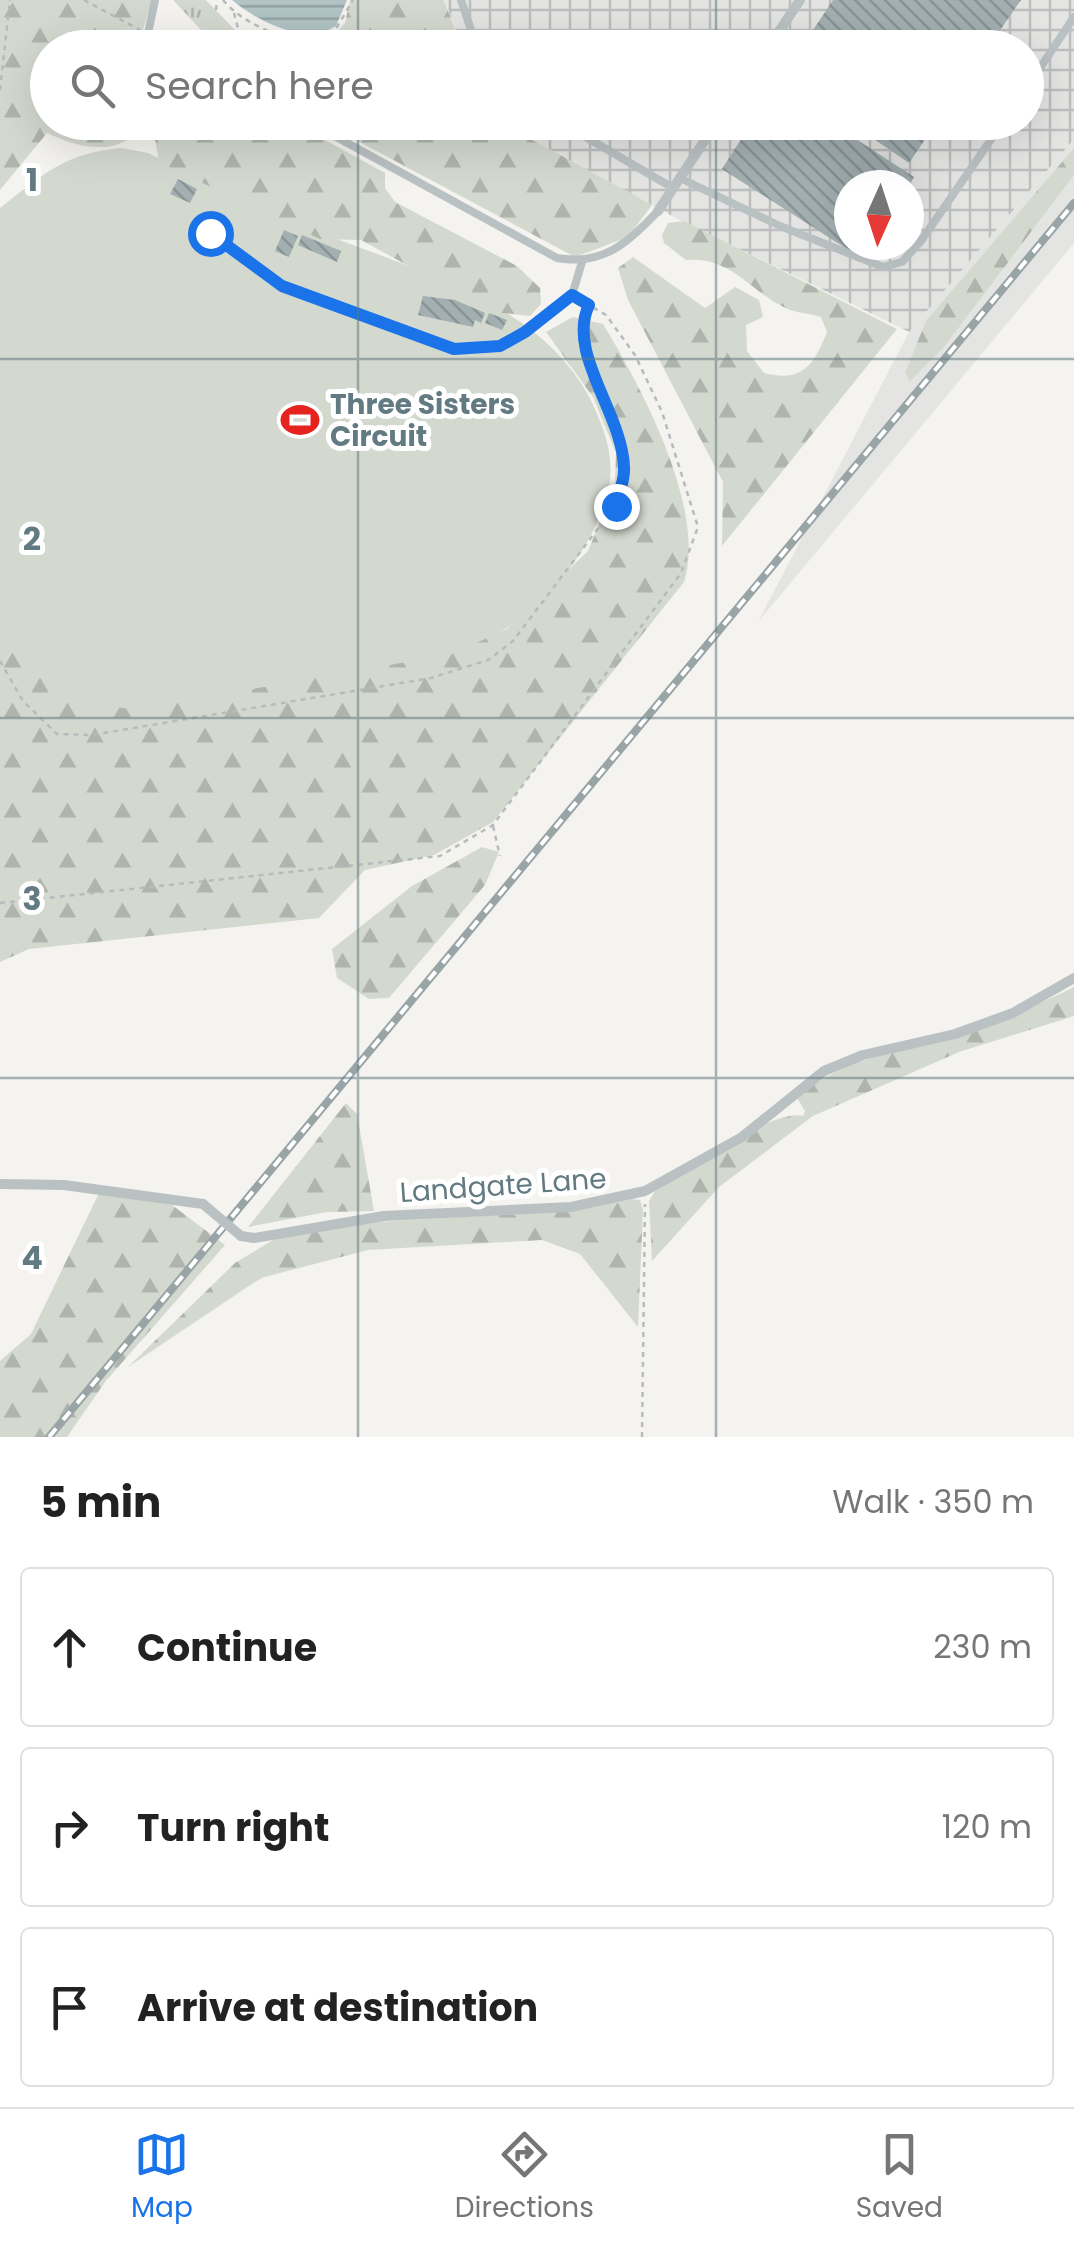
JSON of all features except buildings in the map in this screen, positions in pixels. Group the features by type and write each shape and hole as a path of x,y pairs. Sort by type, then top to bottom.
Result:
{"street":[{"path":"780,30 800,0"},
{"path":"658,211 706,140"},
{"name":"Landgate Lane","path":"0,1184 64,1185 202,1204 240,1236 254,1238 384,1216 571,1207 646,1190 742,1138 824,1072 864,1056 955,1034 1014,1013 1074,978"}],"lane":[{"path":"149,30 155,0"},
{"path":"461,0 471,30"},
{"path":"1044,62 1074,17"},
{"path":"342,140 557,258 582,262 631,240 658,211"},
{"path":"591,140 673,188"},
{"path":"680,178 791,231 883,267 902,262 921,241 991,140"},
{"path":"210,233 282,286 454,349 500,346 525,332 572,295 582,262"}],"path":[{"path":"0,90 10,0"},
{"path":"84,0 140,30"},
{"path":"216,10 217,0"},
{"path":"223,0 233,12 268,30"},
{"path":"332,30 353,0"},
{"path":"233,12 238,30"},
{"path":"0,904 440,856 493,825 681,573 698,527 662,412 642,369 606,315 572,295"},
{"path":"0,661 22,701 57,734 92,736 431,678 488,660 513,640 616,506 625,470 613,413 581,340 589,305"},
{"path":"493,825 500,856"},
{"path":"642,1437 646,1190"}],"shaded area":[{"path":"232,0 347,0 336,26 326,30 289,30 254,16"},
{"path":"445,0 1074,0 1074,139 909,332 674,217 531,140 1044,140 1044,30 456,30"},
{"path":"1074,139 1074,243 758,622 909,332"}],"green space":[{"path":"0,0 152,0 143,30 30,30 30,140 41,140 0,190"},
{"path":"173,0 206,0 235,30 201,30"},
{"path":"350,0 444,0 455,30 339,30 345,23"},
{"path":"65,140 126,140 95,147"},
{"path":"155,140 325,140 385,173 385,188 395,202 517,266 540,288 541,304 530,316 493,312 361,240 320,239 159,162"},
{"path":"356,140 532,140 652,205 628,237 575,257"},
{"name":"Three Sisters Circuit","path":"122,148 148,153 306,227 434,276 515,319 550,347 579,380 600,421 610,468 605,504 589,539 543,599 503,630 459,656 148,711 78,702 45,684 30,670 0,631 0,208 70,160"},
{"path":"1074,148 1074,175 944,347 910,381 905,373 926,321"},
{"path":"684,221 897,329 722,546 723,482 628,300 618,268 633,257 705,308 735,287 759,300 763,317 746,325 747,351 764,373 788,375 805,369 827,332 821,317 790,310 729,270 702,260 686,260 664,243 662,235 668,223"},
{"path":"573,317 603,324 635,380 678,485 689,553 684,582 493,822 434,855 365,870 319,918 29,949 0,962 0,617 25,659 47,683 91,703 139,709 452,654 507,629 588,551 615,485 616,453 593,397 546,332"},
{"path":"482,847 499,852 485,885 389,998 369,999 337,978 332,949 412,886"},
{"path":"1074,987 1074,1016 959,1052 813,1116 719,1187 652,1261 649,1201 655,1191 750,1131 789,1116 803,1116 805,1111 797,1098 816,1084 856,1063 967,1032"},
{"path":"346,1103 357,1114 374,1211 327,1212 248,1227"},
{"path":"99,1193 172,1205 225,1245 105,1382 67,1437 0,1437 0,1361 31,1334"},
{"path":"640,1200 643,1210 638,1327 580,1254 542,1240 368,1250 261,1278 128,1367 235,1263 276,1238 375,1222 576,1211"}],"railway":[{"path":"49,1437 1074,203"}],"place":[{"name":"Three Sisters Circuit","path":"300,420"}],"route":[{"path":"210,233 282,286 454,349 500,346 525,332 572,295 589,305 581,340 613,413 625,470 616,506"}]}
